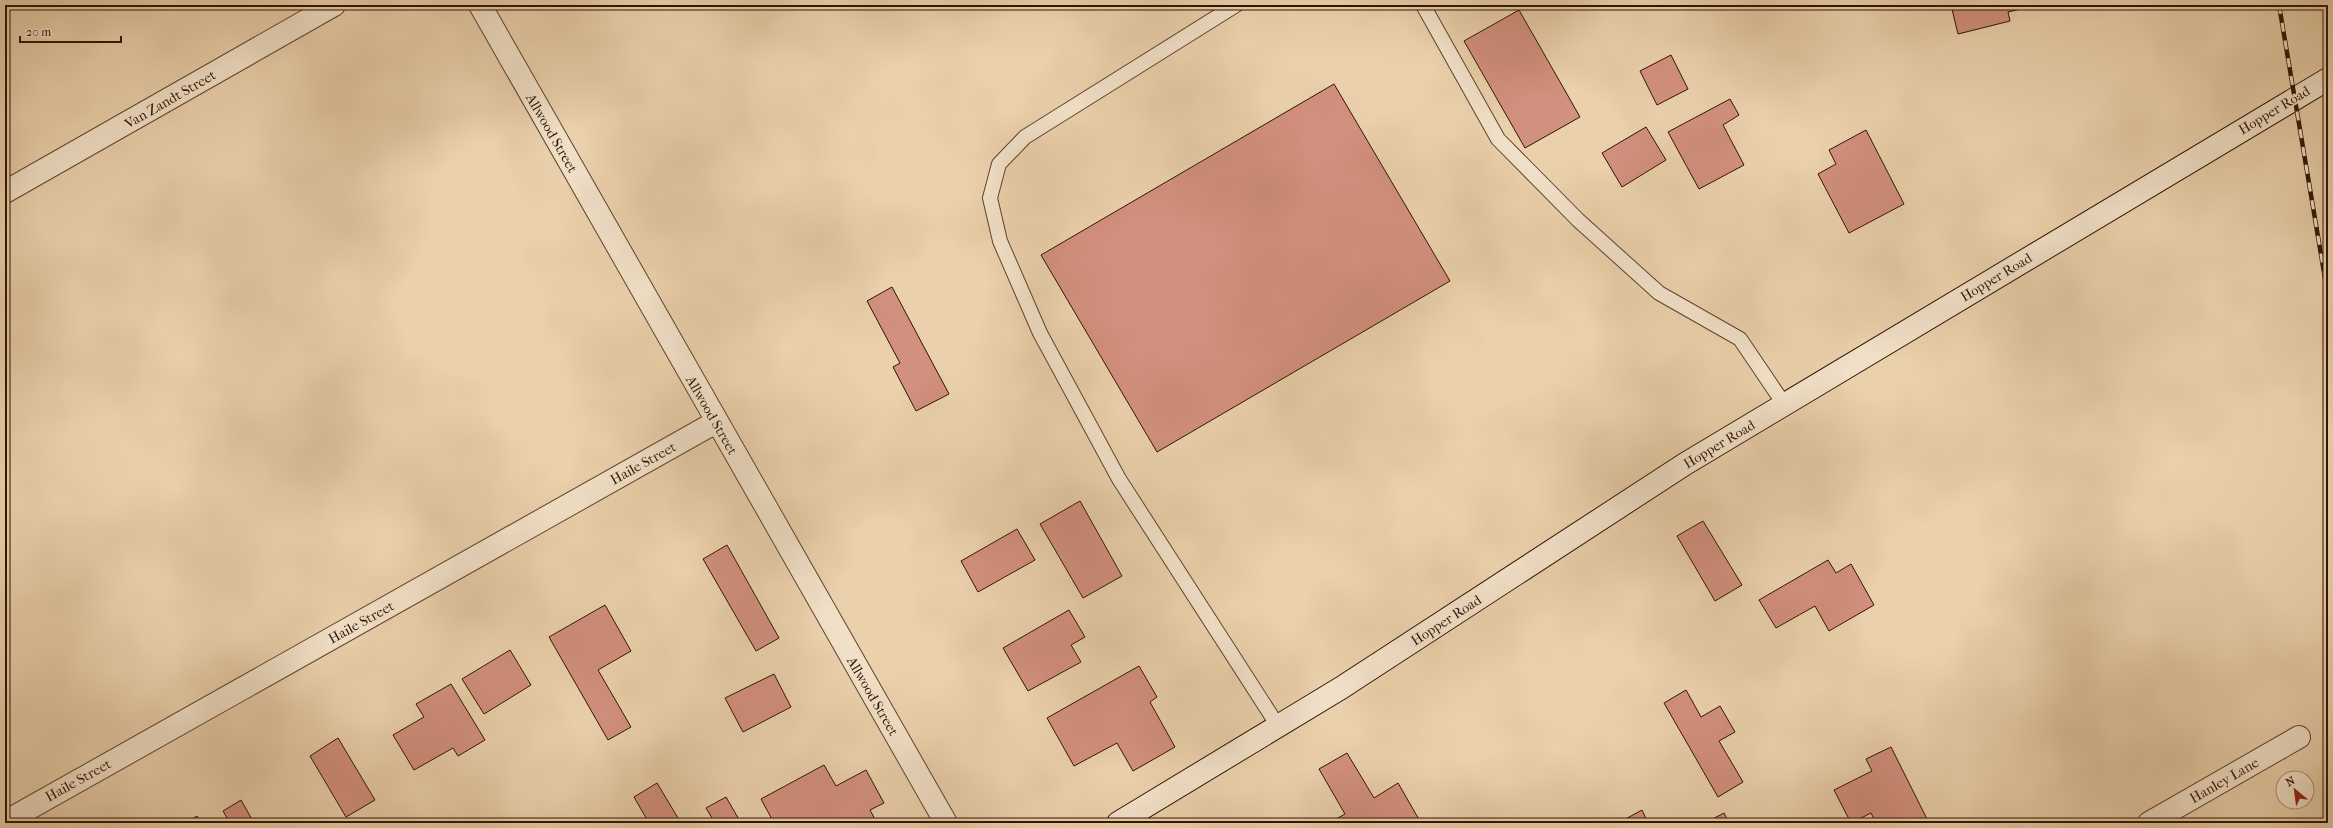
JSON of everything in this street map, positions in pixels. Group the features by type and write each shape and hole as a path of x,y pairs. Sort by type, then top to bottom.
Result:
{"street":[{"name":"Van Zandt Street","path":"5,192 334,5"},
{"name":"Allwood Street","path":"480,5 716,422 946,823"},
{"name":"Hopper Road","path":"1118,823 1341,688 1685,464 2328,79"},
{"name":"Haile Street","path":"5,822 716,422"},
{"name":"Hanley Lane","path":"2149,823 2299,737"}],"lane":[{"path":"1236,5 1025,137 999,164 990,198 1000,241 1040,333 1112,465 1278,726"},
{"path":"1423,5 1498,139 1578,220 1659,294 1740,339 1784,404"}],"building":[{"path":"1951,5 2038,5 2008,12 2010,21 1958,34"},
{"path":"1519,10 1580,117 1525,148 1464,41"},
{"path":"1671,55 1688,89 1657,105 1640,71"},
{"path":"1334,84 1450,281 1157,452 1041,255"},
{"path":"1730,99 1739,115 1723,125 1744,165 1699,189 1668,132"},
{"path":"1646,127 1666,160 1622,187 1602,153"},
{"path":"1866,130 1904,204 1849,233 1818,174 1836,164 1829,150"},
{"path":"892,287 949,394 916,411 893,367 900,363 867,301"},
{"path":"1080,501 1122,576 1083,598 1040,524"},
{"path":"1703,521 1742,585 1715,601 1677,536"},
{"path":"1017,529 1035,560 978,592 961,561"},
{"path":"727,545 779,638 756,651 703,559"},
{"path":"1828,560 1836,573 1851,564 1874,605 1829,631 1815,606 1776,628 1759,600"},
{"path":"605,605 631,651 598,670 631,727 608,740 549,637"},
{"path":"1069,610 1085,637 1071,645 1081,662 1028,691 1003,648"},
{"path":"510,650 531,685 484,714 462,679"},
{"path":"1139,666 1157,697 1150,702 1175,747 1133,771 1117,743 1074,766 1047,718"},
{"path":"774,674 791,707 743,732 725,698"},
{"path":"451,684 485,740 458,756 453,748 414,770 393,735 424,717 416,704"},
{"path":"1686,690 1701,717 1720,706 1735,732 1719,741 1743,782 1718,797 1664,703"},
{"path":"338,738 375,800 346,817 310,756"},
{"path":"1891,747 1929,823 1876,823 1871,813 1851,823 1834,790 1872,771 1866,759"},
{"path":"1347,753 1374,798 1398,783 1421,823 1329,823 1345,814 1319,769"},
{"path":"824,765 836,786 866,770 884,803 870,810 877,823 774,823 761,799"},
{"path":"657,783 681,823 649,823 634,797"},
{"path":"726,797 741,823 715,823 706,808"},
{"path":"241,800 254,823 230,823 223,811"},
{"path":"1642,810 1648,823 1618,823"},
{"path":"1724,813 1729,823 1705,823"},
{"path":"197,816 201,823 185,823"}],"railway":[{"path":"2279,5 2328,296"}]}
